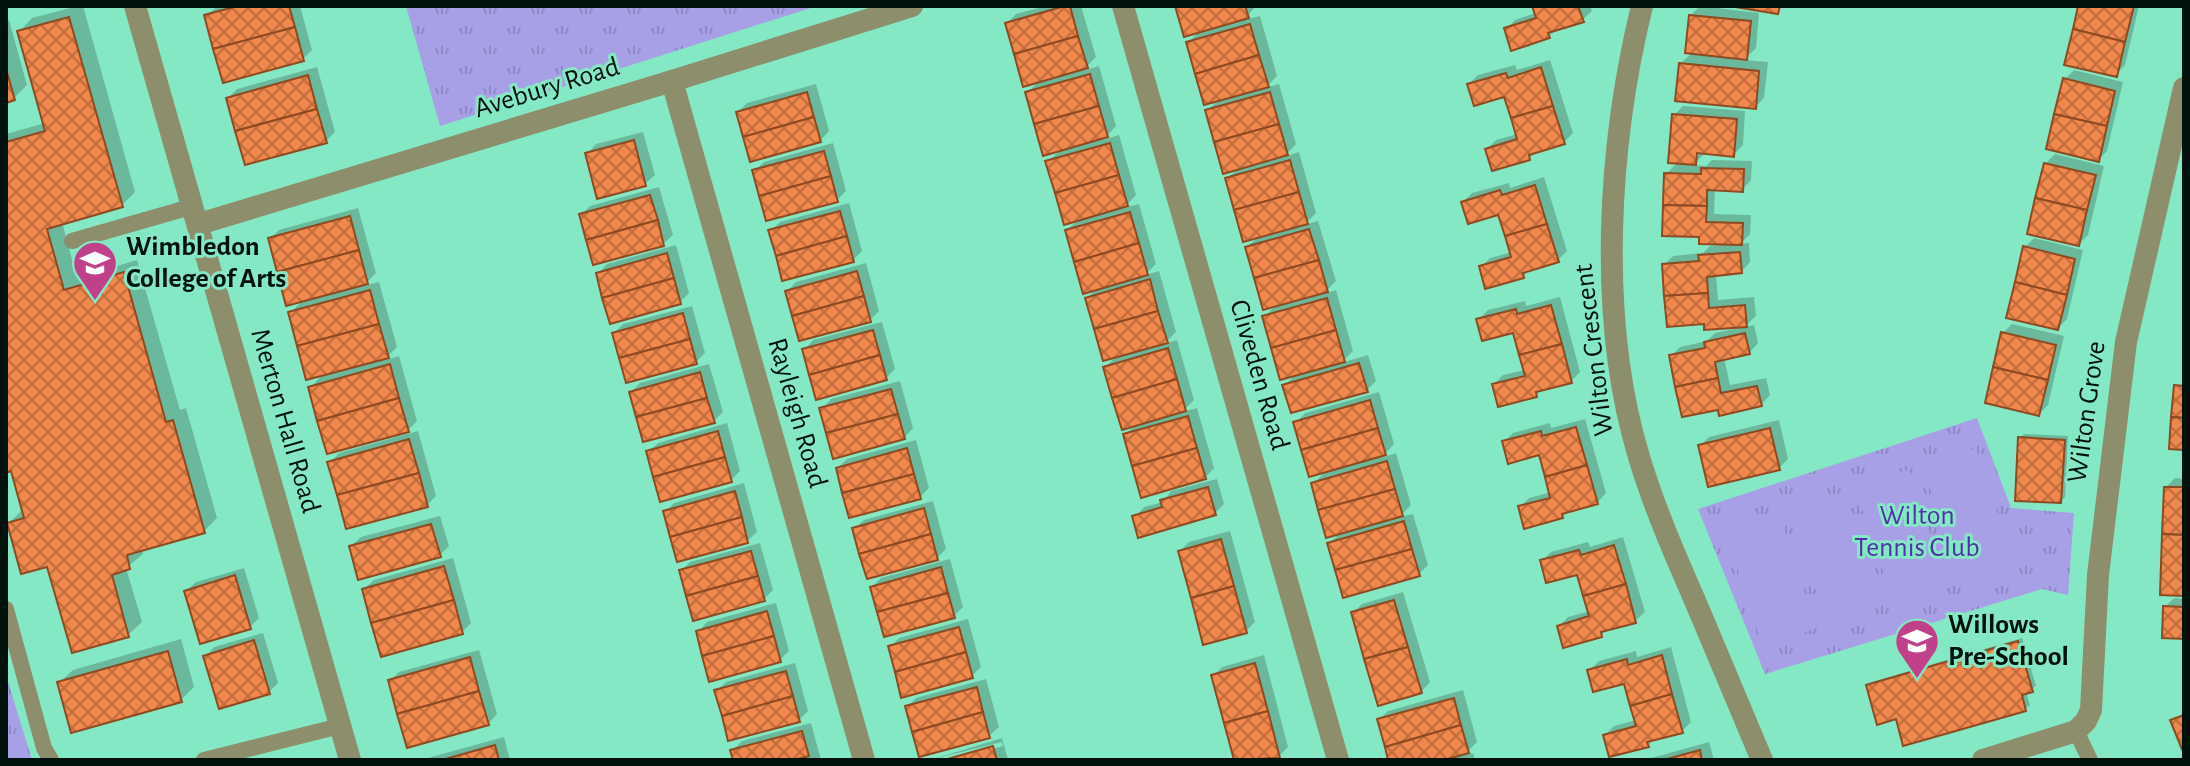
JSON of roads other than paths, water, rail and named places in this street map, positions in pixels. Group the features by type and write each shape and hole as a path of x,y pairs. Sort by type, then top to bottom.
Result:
{"street":[{"name":"Merton Hall Road","path":"135,6 350,760"},
{"name":"Avebury Road","path":"196,215 672,81 912,6"},
{"name":"Cliveden Road","path":"1123,6 1338,760"},
{"name":"Wilton Crescent","path":"1642,6 1622,101 1614,168 1612,249 1616,328 1625,395 1638,454 1657,514 1762,760"},
{"name":"Rayleigh Road","path":"672,81 864,760"},
{"name":"Wilton Grove","path":"2070,733 2086,721 2091,710 2098,575 2126,342 2184,88"},
{"path":"1983,760 2070,733"}],"lane":[{"path":"72,241 196,215"},
{"path":"6,609 44,748 51,760"},
{"path":"204,760 340,726"},
{"path":"2070,733 2090,760"}],"place":[{"name":"Wimbledon College of Arts","path":"95,302"},
{"name":"Willows Pre-School","path":"1917,680"}],"park label":[{"name":"Wilton Tennis Club","path":"1917,532"}]}
